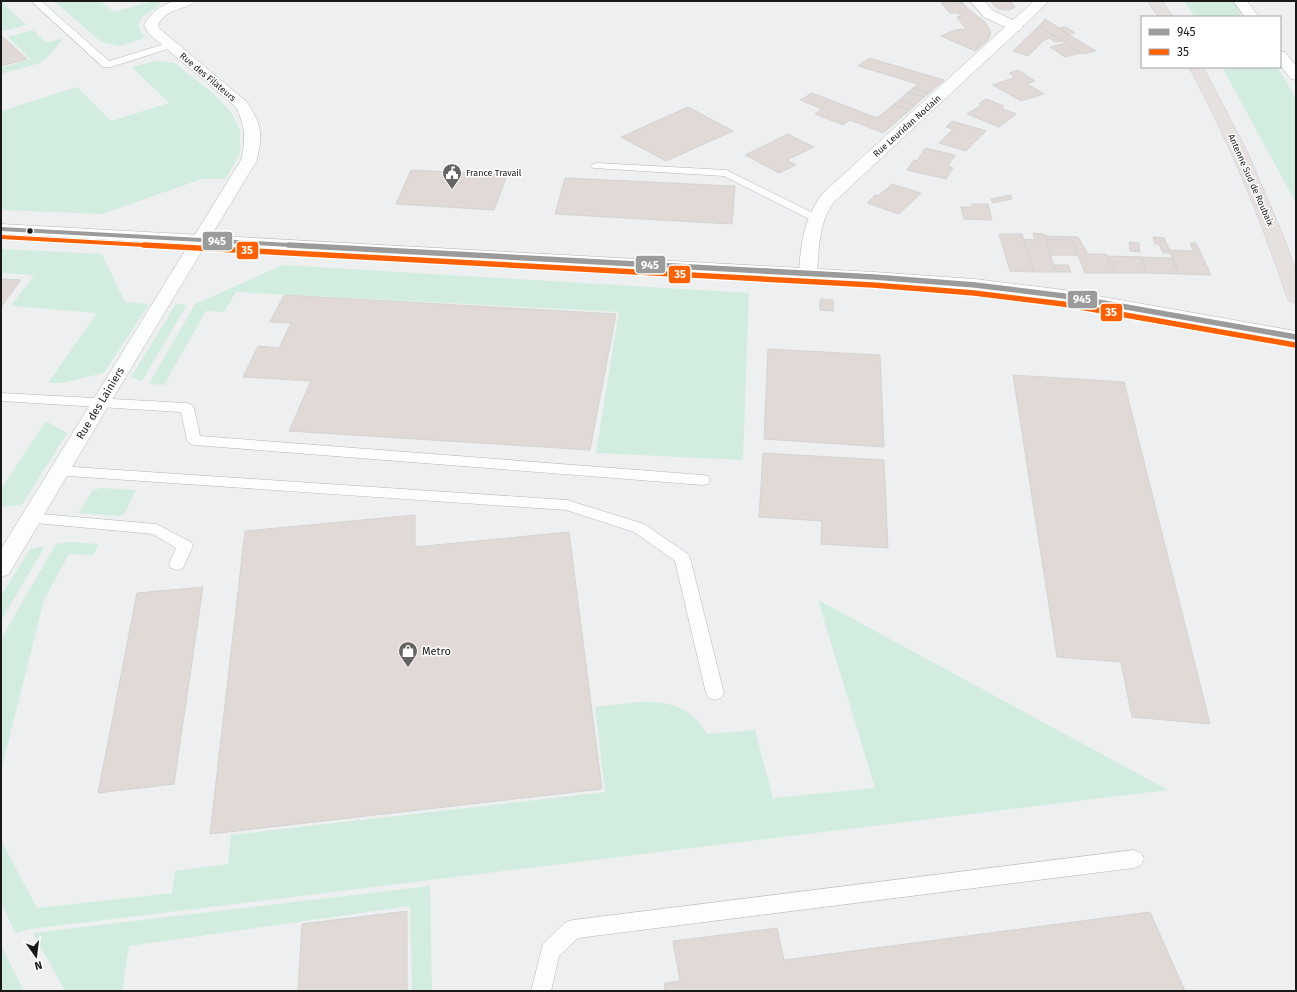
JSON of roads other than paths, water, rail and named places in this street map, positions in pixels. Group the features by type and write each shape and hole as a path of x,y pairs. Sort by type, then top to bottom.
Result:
{"highway":[{"path":"1155,1 1165,16"},
{"name":"Antenne Sud de Roubaix","path":"1196,68 1251,178 1269,221 1296,297"}],"street":[{"path":"977,1 989,14 1016,27"},
{"name":"Rue Leuridan Noclain","path":"808,272 810,242 820,208 834,193 1016,27 1042,1"},
{"path":"1240,1 1251,16"},
{"name":"Rue des Filateurs","path":"181,2 159,14 154,19 152,25 154,31 242,105 250,119 253,131 253,145 249,160 200,239"},
{"path":"1281,56 1296,76"},
{"path":"1,228 808,272 959,284 1056,295 1296,337"},
{"name":"Rue des Lainiers","path":"1,568 200,239"}],"lane":[{"path":"36,1 107,65 172,46"},
{"path":"597,166 726,174 816,218"},
{"path":"1,397 187,408 194,440 703,480"},
{"path":"59,471 567,505 639,528 682,558 714,693"},
{"path":"30,518 156,529 185,546 177,564"},
{"path":"541,991 550,951 573,929 1134,859"}],"place":[{"name":"France Travail","path":"452,190"},
{"name":"Metro","path":"408,668"}]}
